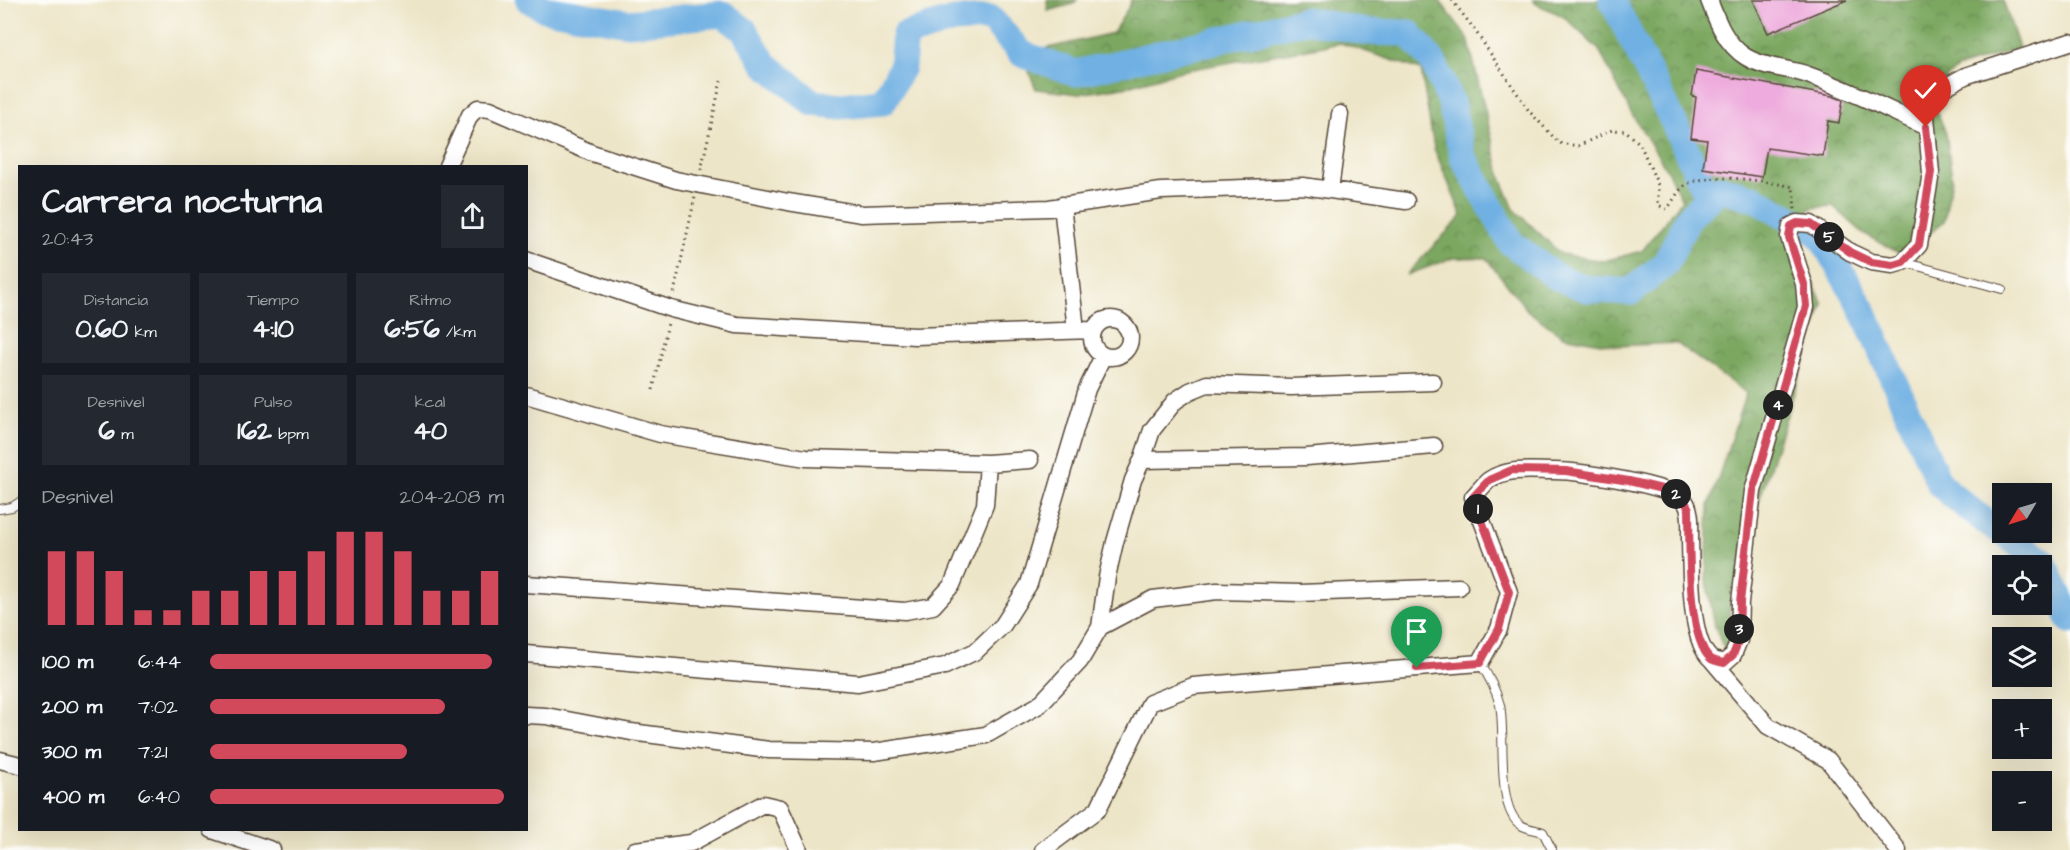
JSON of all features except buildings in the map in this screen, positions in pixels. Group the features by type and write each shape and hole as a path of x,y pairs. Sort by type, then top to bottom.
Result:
{"street":[{"path":"1709,0 1722,32 1745,57 1826,82 1926,127"},
{"path":"1712,660 1724,663 1733,655 1739,640 1740,602 1753,491 1806,306 1804,284 1789,237 1791,226 1797,223 1811,224 1850,252 1871,262 1893,265 1903,262 1919,245 1931,172 1925,106 1936,92 1965,76 2070,42"},
{"path":"447,165 470,115 478,108 490,109 592,153 676,180 862,214 1049,208 1182,190 1304,186 1406,201"},
{"path":"1330,190 1340,114"},
{"path":"1062,205 1076,330"},
{"path":"528,261 671,309 737,325 915,336 1093,330"},
{"path":"1109,319 1119,321 1127,327 1130,337 1128,347 1122,355 1112,358 1102,356 1095,350 1092,340 1093,330 1100,322 1109,319"},
{"path":"528,654 858,683 945,666 976,651 1003,625 1029,584 1088,389 1102,356"},
{"path":"528,715 546,716 630,732 769,750 874,752 986,735 1039,705 1080,661 1100,627 1107,577 1133,480 1152,430 1175,401 1190,391 1208,384 1291,387 1432,382"},
{"path":"528,396 660,434 806,458 988,463 1030,460"},
{"path":"1142,460 1307,458 1434,446"},
{"path":"528,584 905,611 933,606 952,585 985,505 988,463"},
{"path":"1043,850 1098,808 1150,702 1193,686 1480,663 1499,629 1509,592 1473,497 1489,480 1512,470 1566,471 1629,481 1670,491 1683,498 1689,509 1695,620 1702,646 1768,726 1828,760 1898,850"},
{"path":"1100,627 1153,599 1217,591 1300,593 1459,587"},
{"path":"0,760 18,764"},
{"path":"635,850 691,843 763,804 780,808 799,850"},
{"path":"219,831 242,835 272,850"}],"lane":[{"path":"1903,262 2002,289"},
{"path":"0,509 18,503"},
{"path":"1480,663 1489,676 1500,705 1504,787 1508,808 1520,825 1543,832 1552,850"}],"path":[{"path":"1452,0 1474,28 1529,111 1559,143 1578,146 1612,130 1626,131 1640,144 1658,185 1658,205 1667,209 1685,185 1703,179 1764,180 1793,187 1797,223"},
{"path":"653,390 721,81"}],"green space":[{"path":"1047,0 1077,0 1073,4 1048,11"},
{"path":"1130,0 1439,0 1468,38 1501,178 1514,209 1561,254 1603,261 1642,251 1682,200 1667,170 1630,111 1599,50 1563,16 1536,4 1533,0 2003,0 2019,48 1958,68 1929,92 1946,133 1952,179 1944,221 1904,256 1863,233 1833,206 1811,208 1791,235 1823,304 1759,501 1729,611 1738,644 1730,663 1715,627 1706,580 1709,506 1746,393 1676,343 1617,346 1563,336 1528,311 1486,258 1453,258 1406,275 1462,216 1434,148 1421,70 1341,43 1181,71 1124,87 1079,94 1036,89 1022,54 1113,33 1131,3"}],"waterway":[{"path":"529,0 545,9 628,23 723,14 745,31 765,64 813,103 841,106 883,102 902,67 905,35 953,20 990,18 1022,54 1076,73 1306,20 1366,32 1409,33 1433,62 1451,103 1463,157 1511,243 1555,276 1587,289 1631,292 1666,263 1688,218 1720,188 1754,198 1820,235 1862,308 1940,485 1974,513 2043,561 2070,620"},
{"path":"1612,0 1674,123 1709,199"}],"route":[{"path":"1417,668 1480,663 1499,629 1509,592 1473,497 1489,480 1512,470 1566,471 1629,481 1670,491 1683,498 1689,509 1695,620 1702,646 1712,660 1724,663 1733,655 1739,640 1740,602 1753,491 1806,306 1804,284 1791,250 1789,237 1791,226 1797,223 1811,224 1850,252 1871,262 1893,265 1903,262 1919,245 1931,172 1926,127"}]}
